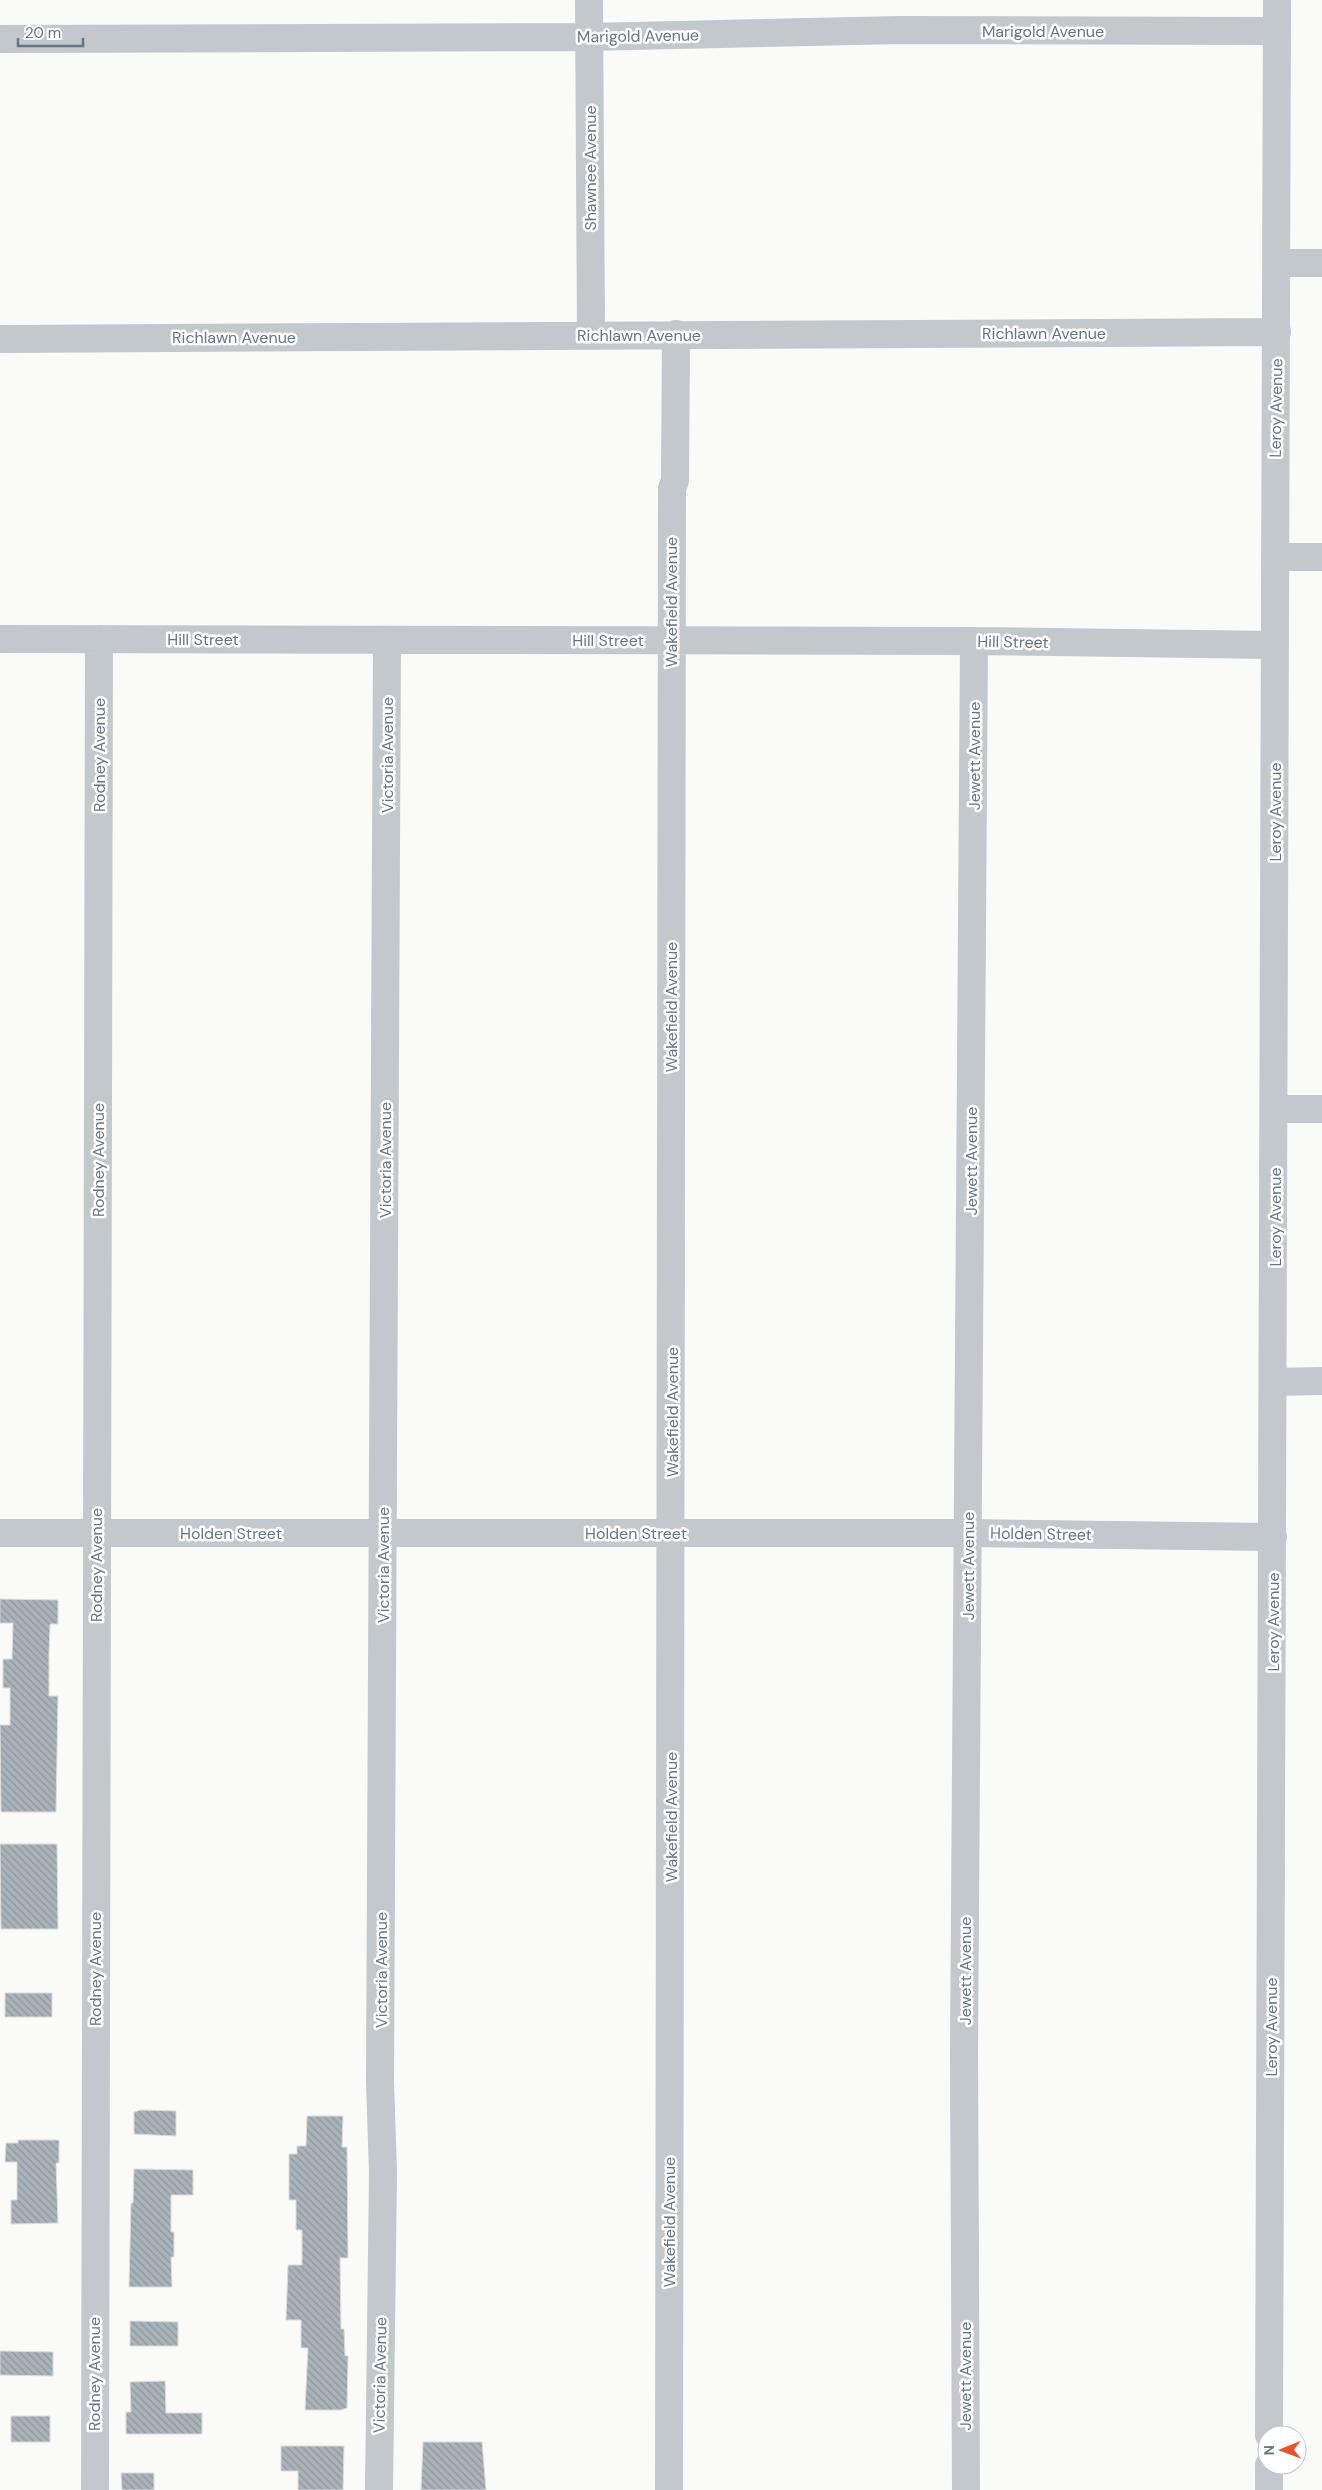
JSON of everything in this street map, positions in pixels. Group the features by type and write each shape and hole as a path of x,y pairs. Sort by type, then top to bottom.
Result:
{"street":[{"name":"Shawnee Avenue","path":"589,0 591,335"},
{"name":"Leroy Avenue","path":"1269,2425 1278,0"},
{"name":"Marigold Avenue","path":"0,39 589,37 901,30 1277,31"},
{"path":"1278,263 1322,263"},
{"name":"Richlawn Avenue","path":"0,339 1277,332"},
{"name":"Wakefield Avenue","path":"670,2490 672,1533 670,640 672,488 675,480 676,334"},
{"path":"1275,557 1322,557"},
{"name":"Hill Street","path":"0,639 974,641 1275,645"},
{"name":"Rodney Avenue","path":"94,2490 99,639"},
{"name":"Victoria Avenue","path":"379,2490 383,2172 380,2072 387,640"},
{"name":"Jewett Avenue","path":"966,2490 964,2052 974,641"},
{"path":"1275,1109 1322,1109"},
{"path":"1274,1382 1322,1381"},
{"name":"Holden Street","path":"0,1533 968,1533 1273,1537"},
{"path":"1269,2475 1269,2490"}],"building":[{"path":"0,1599 58,1600 58,1624 50,1624 49,1653 49,1696 58,1696 56,1812 1,1812 0,1725 10,1725 10,1688 3,1688 3,1659 12,1659 13,1623 0,1623"},
{"path":"0,1844 57,1844 58,1929 1,1929"},
{"path":"5,1993 52,1993 52,2017 5,2017"},
{"path":"141,2110 176,2111 176,2136 134,2134 134,2112"},
{"path":"307,2116 343,2116 342,2147 347,2147 348,2258 340,2258 341,2329 344,2329 345,2356 348,2356 347,2408 341,2410 305,2410 308,2348 301,2348 301,2320 286,2320 288,2265 302,2265 302,2230 296,2230 296,2200 289,2200 289,2154 297,2154 297,2146 306,2146"},
{"path":"18,2140 59,2140 59,2163 56,2163 58,2223 11,2224 11,2200 17,2200 17,2162 5,2162 6,2143 18,2143"},
{"path":"134,2169 193,2170 193,2195 171,2195 171,2232 174,2232 174,2257 171,2257 172,2287 129,2287 131,2203 133,2203"},
{"path":"130,2321 178,2322 178,2346 130,2346"},
{"path":"0,2351 53,2352 53,2376 0,2375"},
{"path":"165,2381 166,2413 202,2413 202,2434 126,2434 126,2412 131,2412 130,2382"},
{"path":"11,2416 50,2416 50,2442 11,2442"},
{"path":"423,2442 482,2442 486,2490 421,2490"},
{"path":"281,2446 344,2446 343,2490 298,2490 298,2471 281,2471"},
{"path":"121,2473 154,2473 154,2490 122,2490"}]}
